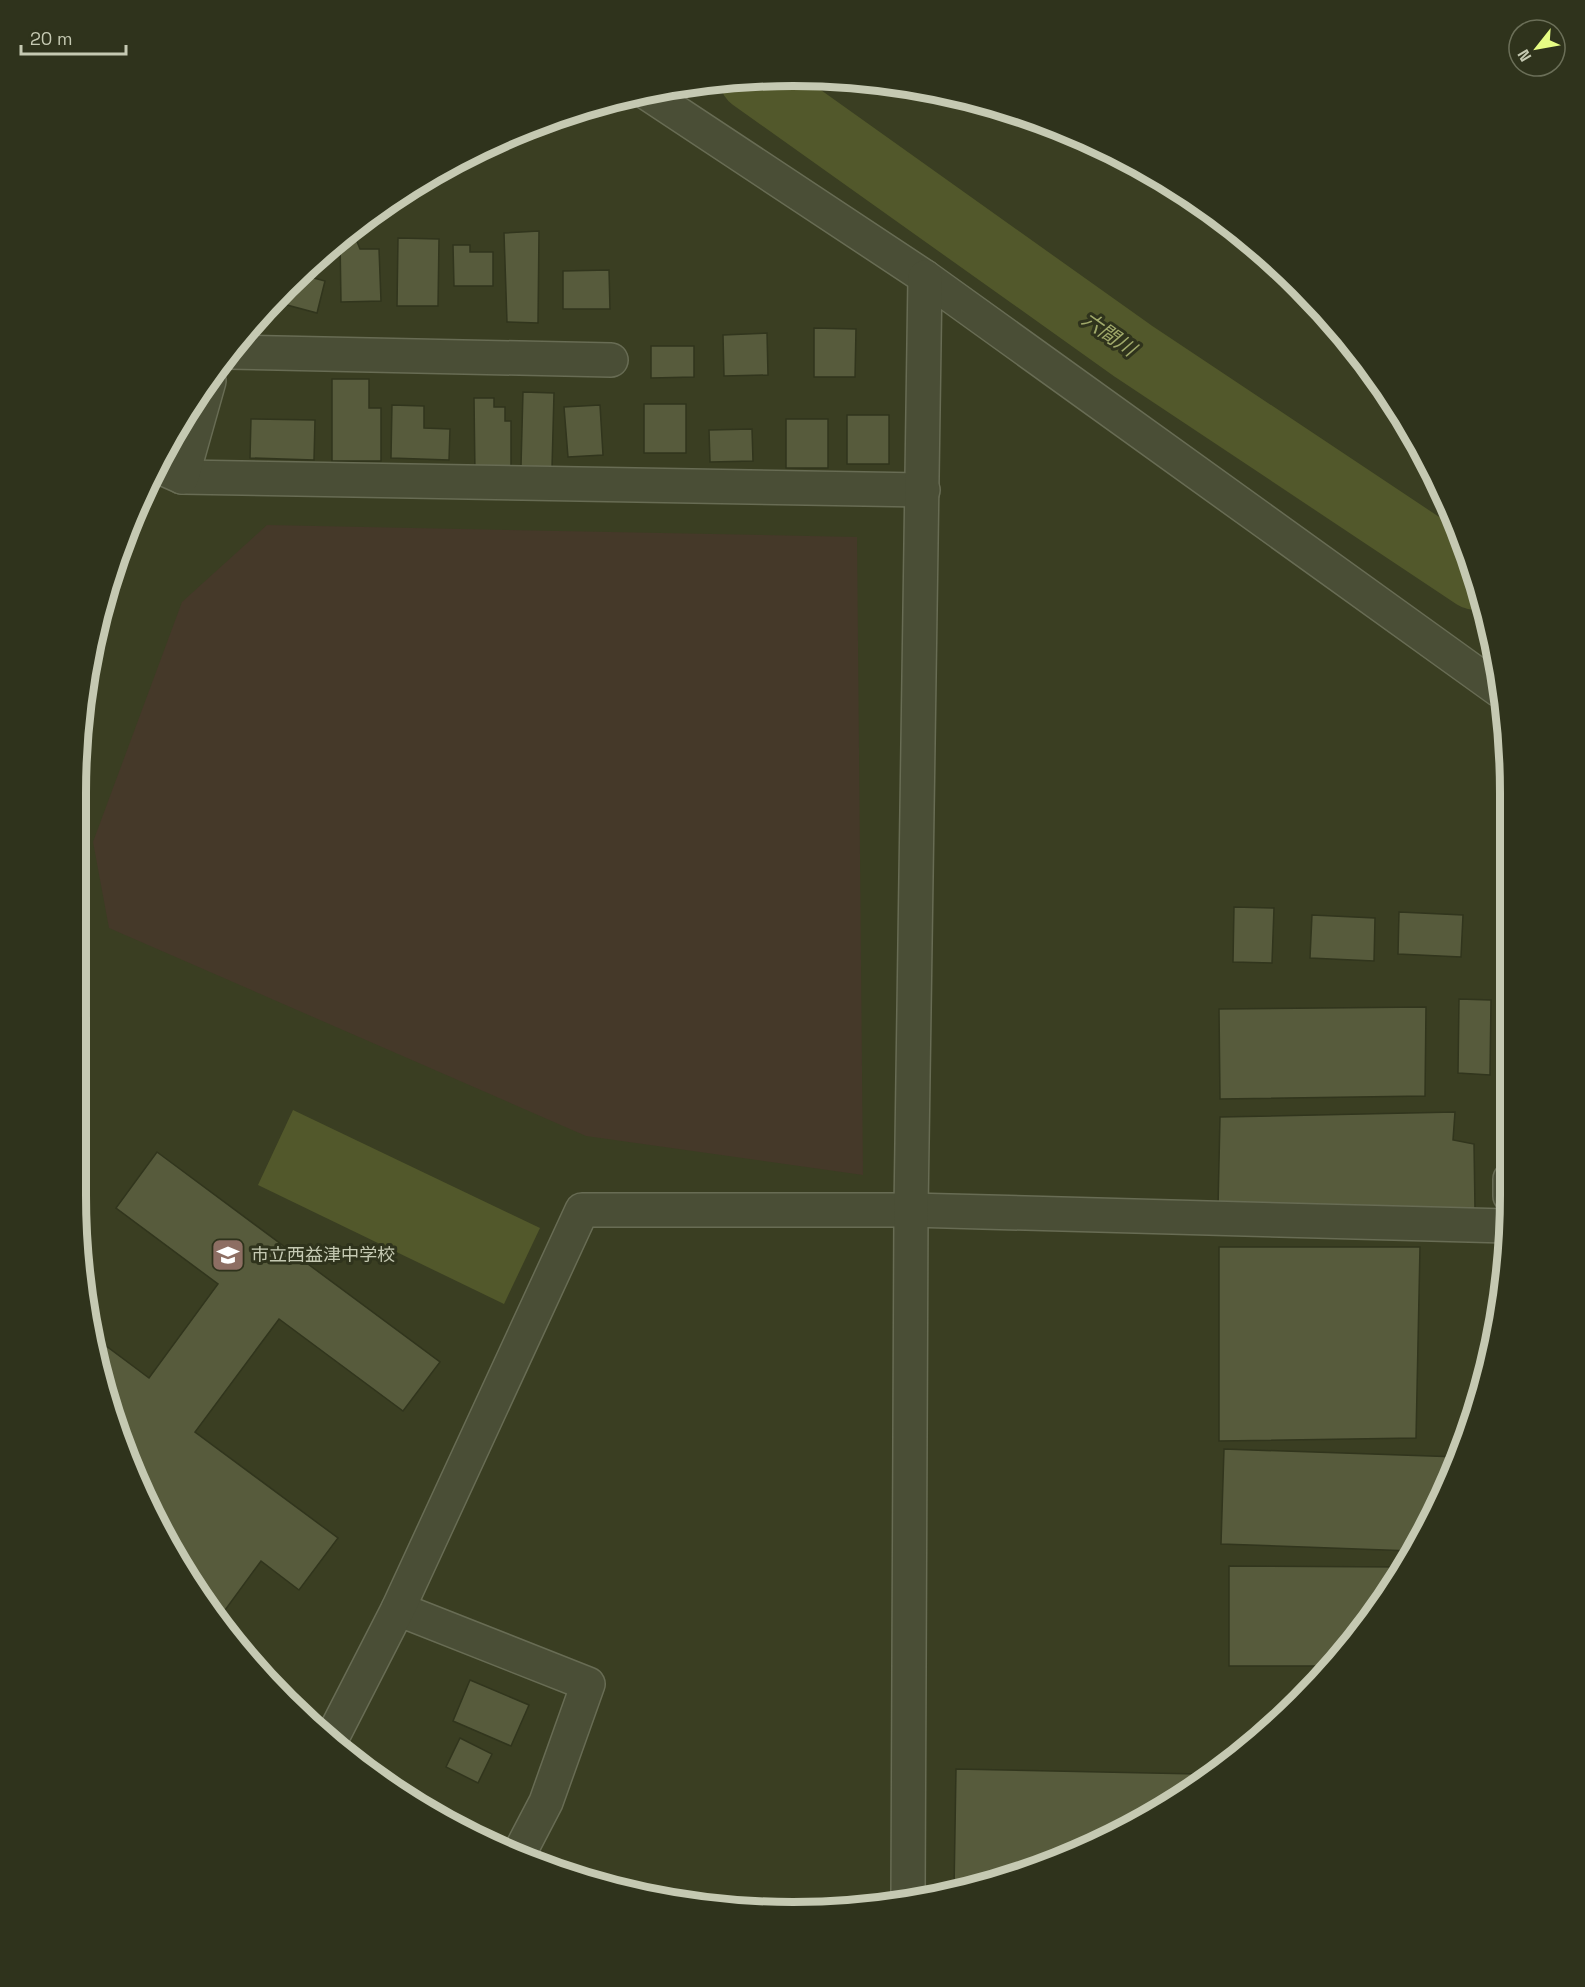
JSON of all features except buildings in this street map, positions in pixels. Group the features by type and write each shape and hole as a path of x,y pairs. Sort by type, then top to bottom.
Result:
{"street":[{"path":"656,99 926,277 1490,684"},
{"path":"908,1891 910,1210 926,277"},
{"path":"240,352 611,360"},
{"path":"192,420 170,471 923,490"},
{"path":"335,1733 398,1609 582,1210 910,1210 1499,1226"},
{"path":"398,1609 588,1684 546,1802 522,1848"}],"shaded area":[{"path":"267,525 857,537 863,1175 586,1136 109,928 93,842 182,602"},
{"path":"293,1110 540,1228 504,1304 258,1185"}],"waterway":[{"name":"六間川","path":"762,87 1133,351 1464,571"}],"place":[{"name":"市立西益津中学校","path":"228,1255"}]}
